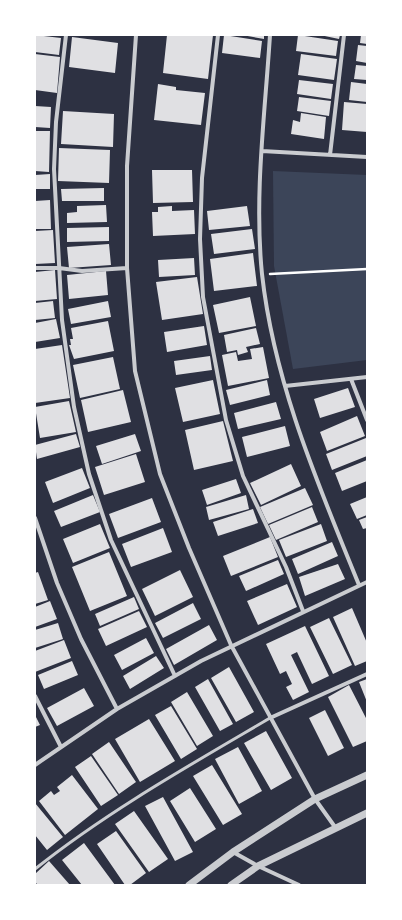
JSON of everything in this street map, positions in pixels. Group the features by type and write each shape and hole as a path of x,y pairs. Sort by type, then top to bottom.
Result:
{"street":[{"path":"66,35 56,122 54,169 62,320 74,407 89,474 111,540 175,676"},
{"path":"136,35 127,166 127,268 135,371 160,474 189,548 231,645 315,799 335,827"},
{"path":"218,35 202,178 200,239 203,297 226,420 243,476 286,567 303,611"},
{"path":"270,35 262,150 259,223 262,273 276,354 308,460 359,585"},
{"path":"330,155 344,35"},
{"path":"262,150 367,157"},
{"path":"35,268 59,268 82,271 127,268"},
{"path":"285,386 367,377"},
{"path":"350,379 367,420"},
{"path":"35,518 57,583 81,639 117,709"},
{"path":"35,765 117,709 231,645 367,582"},
{"path":"270,718 367,674"},
{"path":"35,696 61,747"},
{"path":"188,885 233,852 315,799 367,775"},
{"path":"231,885 258,866 335,827 367,813"},
{"path":"233,852 258,866 299,885"}],"lane":[{"path":"35,869 109,815 180,770 270,718"}],"path":[{"path":"262,273 275,275 367,269"}],"shaded area":[{"path":"273,171 367,175 367,360 293,369 274,266"}],"building":[{"path":"35,35 61,38 59,55 35,52"},
{"path":"167,35 213,35 208,79 163,73"},
{"path":"224,35 262,41 260,58 222,53"},
{"path":"242,35 264,35 264,39"},
{"path":"298,35 338,41 336,56 296,51"},
{"path":"320,35 340,35 339,39"},
{"path":"361,35 367,35 367,44 360,43"},
{"path":"72,37 118,43 115,73 69,67"},
{"path":"358,45 367,46 367,63 356,61"},
{"path":"35,54 60,57 57,93 35,90"},
{"path":"301,54 337,59 334,80 298,75"},
{"path":"356,65 367,66 367,80 354,79"},
{"path":"299,80 333,84 331,99 297,94"},
{"path":"351,82 367,84 367,102 349,100"},
{"path":"158,84 176,87 176,90 205,93 201,125 154,120"},
{"path":"299,97 331,101 329,116 297,111"},
{"path":"344,102 367,104 367,132 342,130"},
{"path":"35,106 51,107 50,128 35,127"},
{"path":"63,111 114,114 113,147 61,144"},
{"path":"301,113 326,117 324,139 291,134 293,120 300,122"},
{"path":"35,131 50,131 49,172 35,171"},
{"path":"59,148 110,150 109,183 58,181"},
{"path":"152,170 192,170 193,202 153,203"},
{"path":"50,174 50,189 35,189 35,175"},
{"path":"104,188 104,201 62,201 61,189"},
{"path":"50,200 51,229 35,229 35,201"},
{"path":"106,205 107,222 67,223 67,213 77,212 77,206"},
{"path":"172,206 172,211 194,210 195,234 153,236 152,212 158,212 158,207"},
{"path":"247,206 250,226 209,230 207,211"},
{"path":"109,227 109,241 67,242 67,228"},
{"path":"252,229 255,249 214,254 211,234"},
{"path":"53,230 55,263 35,264 35,231"},
{"path":"109,244 111,265 69,268 67,247"},
{"path":"253,253 257,286 214,291 210,259"},
{"path":"194,258 195,275 159,277 158,260"},
{"path":"55,270 57,299 35,301 35,272"},
{"path":"106,271 108,295 69,299 67,275"},
{"path":"197,277 203,314 162,320 156,282"},
{"path":"250,297 256,326 219,333 213,305"},
{"path":"53,301 55,318 35,320 35,303"},
{"path":"108,301 111,317 71,324 68,309"},
{"path":"56,319 60,338 35,342 35,323"},
{"path":"108,321 114,351 74,359 69,345 71,345 70,339 73,339 71,328"},
{"path":"204,326 207,345 167,352 164,332"},
{"path":"256,328 260,344 246,347 248,352 238,355 237,350 227,352 224,335"},
{"path":"62,345 70,398 35,403 35,349"},
{"path":"263,347 269,378 228,386 222,355 236,352 238,361 252,359 250,349"},
{"path":"210,356 212,370 176,375 174,361"},
{"path":"113,357 120,389 80,398 73,365"},
{"path":"213,380 220,414 183,422 175,388"},
{"path":"267,380 270,395 230,405 226,390"},
{"path":"348,388 355,407 320,418 314,399"},
{"path":"123,390 131,422 88,432 81,400"},
{"path":"69,401 76,432 40,438 35,407"},
{"path":"276,402 281,419 238,429 234,413"},
{"path":"357,416 365,436 327,451 320,432"},
{"path":"223,421 233,461 194,470 185,430"},
{"path":"285,426 290,446 247,457 242,437"},
{"path":"76,434 80,447 37,459 35,445"},
{"path":"135,434 141,451 102,464 96,446"},
{"path":"366,438 367,456 332,470 326,454"},
{"path":"136,454 145,482 104,495 95,467"},
{"path":"367,460 367,481 342,491 335,473"},
{"path":"291,464 301,486 261,505 250,483"},
{"path":"82,468 90,488 53,503 45,482"},
{"path":"236,479 241,493 207,505 202,490"},
{"path":"305,488 313,505 268,524 260,507"},
{"path":"93,495 100,512 61,527 54,511"},
{"path":"246,495 249,509 209,520 206,507"},
{"path":"367,497 367,515 357,519 350,504"},
{"path":"152,498 161,522 118,538 109,514"},
{"path":"312,507 318,522 276,540 269,525"},
{"path":"253,509 258,523 218,536 213,522"},
{"path":"367,517 367,528 363,529 359,520"},
{"path":"100,524 110,548 73,563 63,539"},
{"path":"321,524 327,541 286,557 279,540"},
{"path":"163,528 172,552 131,567 122,544"},
{"path":"270,537 278,557 231,576 223,556"},
{"path":"332,542 338,556 298,574 292,559"},
{"path":"109,552 127,596 90,611 72,567"},
{"path":"278,560 284,574 246,591 239,576"},
{"path":"338,564 345,579 305,596 299,577"},
{"path":"180,570 193,597 155,616 142,589"},
{"path":"38,572 48,600 35,604 35,573"},
{"path":"287,584 297,607 258,625 247,601"},
{"path":"134,597 139,609 100,626 95,614"},
{"path":"50,601 57,619 35,627 35,607"},
{"path":"193,603 201,619 163,638 155,623"},
{"path":"352,608 367,643 367,661 355,666 333,617"},
{"path":"139,611 147,627 106,646 98,629"},
{"path":"329,618 352,665 333,674 310,627"},
{"path":"58,623 63,639 35,648 35,630"},
{"path":"209,625 217,640 174,665 166,649"},
{"path":"305,626 329,676 312,684 297,652 291,655 309,692 293,700 286,687 292,684 286,671 280,674 266,644"},
{"path":"146,638 154,653 122,670 114,655"},
{"path":"64,640 71,658 35,672 35,651"},
{"path":"156,656 164,668 130,689 123,676"},
{"path":"72,661 78,675 44,689 38,675"},
{"path":"229,667 254,712 236,722 211,678"},
{"path":"208,679 233,724 220,731 195,687"},
{"path":"367,679 367,702 359,682"},
{"path":"349,685 367,720 367,741 353,747 328,697"},
{"path":"84,688 94,706 57,726 47,708"},
{"path":"187,692 213,736 197,746 171,702"},
{"path":"171,706 197,749 181,759 155,715"},
{"path":"325,710 344,748 328,756 309,718"},
{"path":"35,715 40,725 35,727"},
{"path":"149,719 175,761 140,782 115,739"},
{"path":"266,731 292,778 271,790 244,743"},
{"path":"109,742 136,782 119,794 92,754"},
{"path":"238,747 262,791 239,804 215,759"},
{"path":"91,756 118,795 101,806 75,767"},
{"path":"212,765 242,814 223,825 193,776"},
{"path":"72,775 98,809 65,835 39,801 51,791 54,795 60,791 57,787"},
{"path":"190,788 216,829 195,842 170,801"},
{"path":"163,797 193,852 175,861 145,806"},
{"path":"35,803 63,837 47,850 35,835"},
{"path":"134,811 168,859 149,872 115,824"},
{"path":"116,831 146,873 130,885 125,885 97,844"},
{"path":"84,843 115,885 82,885 62,860"},
{"path":"49,861 70,885 38,885 35,882 35,874"}]}
